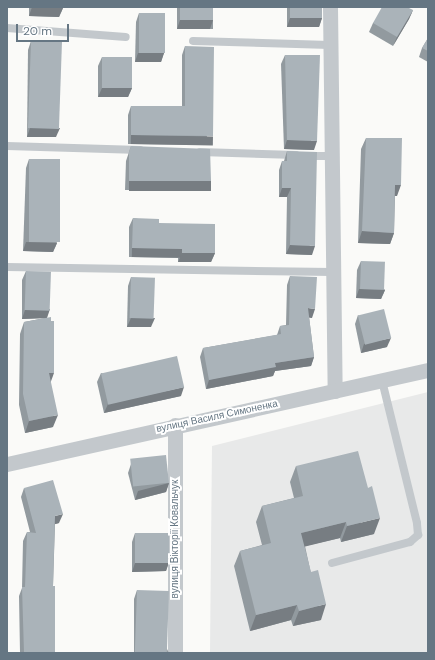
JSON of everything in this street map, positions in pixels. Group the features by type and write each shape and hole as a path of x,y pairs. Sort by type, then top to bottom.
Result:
{"street":[{"path":"330,7 332,272 335,391"},
{"name":"вулиця Василя Симоненка","path":"7,464 175,425 382,382 428,370"},
{"name":"вулиця Вікторії Ковальчук","path":"175,425 175,653"}],"lane":[{"path":"7,28 126,37"},
{"path":"193,41 330,45"},
{"path":"7,146 149,150"},
{"path":"189,152 331,156"},
{"path":"7,267 332,272"},
{"path":"332,563 410,542 418,535 417,523 382,382"}],"shaded area":[{"path":"428,392 428,653 210,653 212,446"}],"building":[{"path":"32,7 63,7 63,8"},
{"path":"180,7 213,7 213,20 180,20"},
{"path":"290,7 322,7 322,18 290,18"},
{"path":"382,7 407,7 413,10 397,37 373,23"},
{"path":"139,13 165,13 165,53 139,53"},
{"path":"428,38 428,51 422,48"},
{"path":"31,41 62,42 59,129 28,128"},
{"path":"185,46 214,47 213,136 131,135 131,106 185,106"},
{"path":"285,55 320,55 317,141 287,140"},
{"path":"102,57 132,57 132,88 102,88"},
{"path":"366,138 402,138 401,185 395,185 394,233 362,231"},
{"path":"131,146 210,149 211,181 129,181 129,152"},
{"path":"287,151 317,152 315,246 290,245 291,188 282,188 282,161 287,161"},
{"path":"29,159 60,159 60,242 29,242"},
{"path":"133,218 159,219 159,223 215,224 215,253 182,253 182,249 132,248"},
{"path":"361,261 385,262 384,290 360,289"},
{"path":"26,271 51,272 50,311 25,310"},
{"path":"290,276 317,277 315,309 308,308 314,357 275,363 276,367 209,380 203,348 281,334 280,326 289,325"},
{"path":"131,277 155,278 154,319 130,318"},
{"path":"384,309 391,338 365,345 358,316"},
{"path":"51,317 51,321 54,321 54,373 49,373 58,415 29,421 23,394 24,322"},
{"path":"177,356 184,387 108,405 101,374"},
{"path":"358,451 368,488 372,486 380,518 347,526 346,522 301,533 311,572 318,570 326,604 299,611 297,605 256,615 240,551 271,543 262,506 303,496 296,466"},
{"path":"166,455 169,483 133,487 130,459"},
{"path":"53,480 63,514 55,516 53,586 55,586 55,653 24,653 22,587 25,587 27,532 36,533 24,488"},
{"path":"135,533 169,533 169,563 135,563"},
{"path":"137,590 169,591 167,653 135,653"}]}
